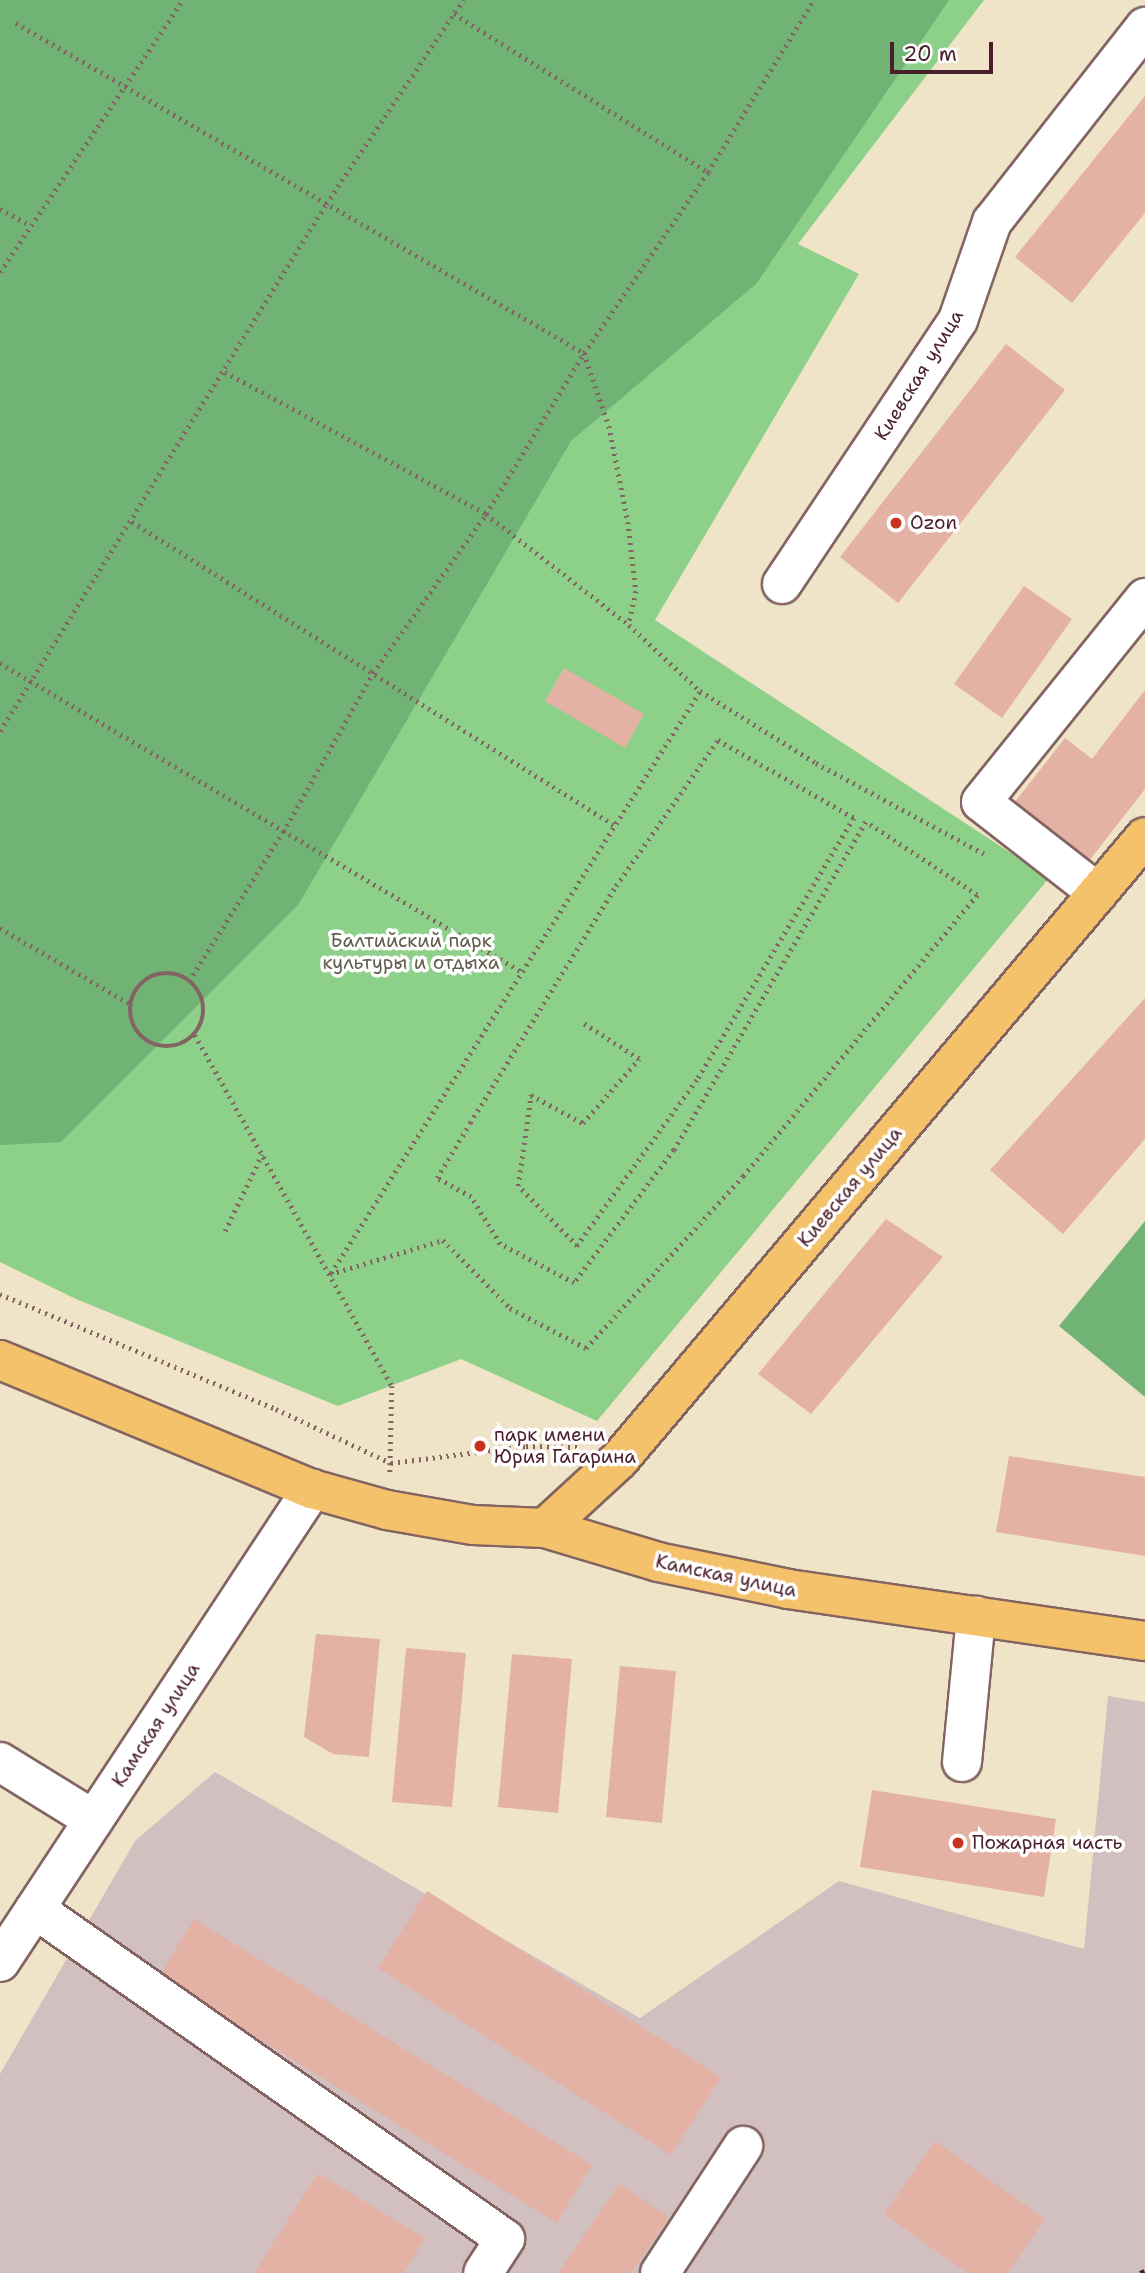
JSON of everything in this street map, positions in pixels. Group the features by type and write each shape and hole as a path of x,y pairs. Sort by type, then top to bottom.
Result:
{"main road":[{"name":"Киевская улица","path":"545,1528 619,1460 1145,837"},
{"name":"Камская улица","path":"0,1360 312,1489 387,1510 473,1525 545,1528 628,1554 737,1580 1145,1641"}],"street":[{"name":"Киевская улица","path":"782,584 958,320 992,222 1145,27"},
{"path":"1098,893 981,802 1145,598"},
{"name":"Камская улица","path":"0,1962 312,1489"},
{"path":"962,1762 976,1616"},
{"path":"0,1762 94,1820"},
{"path":"35,1909 505,2239 483,2273"},
{"path":"660,2273 743,2146"}],"path":[{"path":"0,272 183,0"},
{"path":"0,731 225,372 326,204 463,0"},
{"path":"189,981 283,832 373,673 486,514 584,353 708,172 814,0"},
{"path":"454,15 708,172"},
{"path":"16,23 584,353 609,426 628,522 636,591 629,625"},
{"path":"0,209 30,225"},
{"path":"225,372 486,514 629,625 700,691 816,764 991,858"},
{"path":"132,522 614,825"},
{"path":"0,663 522,972"},
{"path":"330,1274 700,691"},
{"path":"330,1274 443,1240 510,1308 586,1348 743,1176 977,895 866,822 674,1150 574,1283 500,1244 471,1197 438,1178 457,1145 616,887 718,740 854,818 697,1080 577,1246 518,1186 531,1095 583,1123 639,1059 581,1022"},
{"path":"0,928 130,1004"},
{"path":"159,974 181,975 189,981 204,1001 204,1015 195,1035 172,1047 149,1043 131,1021 130,1004 141,983 159,974"},
{"path":"195,1035 392,1386 391,1463 387,1510"},
{"path":"225,1231 262,1153"},
{"path":"0,1294 276,1409 391,1463 526,1446 587,1448"}],"shaded area":[{"path":"1108,1696 1145,1702 1145,2273 0,2273 0,2074 135,1841 215,1772 640,2018 839,1881 1084,1949"}],"green space":[{"name":"Балтийский парк культуры и отдыха","path":"0,0 984,0 798,244 859,274 655,620 1049,878 597,1421 461,1359 338,1406 76,1299 0,1262"},
{"path":"0,0 949,0 756,284 571,441 298,905 61,1142 0,1145"},
{"path":"1145,1221 1145,1397 1059,1326"}],"building":[{"path":"1145,96 1145,213 1072,303 1015,257"},
{"path":"1006,344 1065,390 898,603 840,557"},
{"path":"1024,586 1072,619 1002,718 954,684"},
{"path":"564,668 644,714 625,748 545,701"},
{"path":"1145,690 1145,789 1089,861 1014,803 1065,738 1092,759"},
{"path":"1145,998 1145,1139 1063,1234 990,1170"},
{"path":"886,1219 943,1257 811,1414 758,1374"},
{"path":"1009,1456 1145,1477 1145,1556 996,1532"},
{"path":"316,1634 380,1639 369,1757 333,1754 304,1737"},
{"path":"406,1648 466,1653 452,1807 392,1802"},
{"path":"512,1654 572,1659 558,1813 498,1807"},
{"path":"620,1666 676,1671 662,1823 606,1817"},
{"name":"Пожарная часть","path":"872,1790 1056,1819 1044,1897 860,1867"},
{"path":"427,1891 721,2077 671,2155 378,1968"},
{"path":"194,1919 592,2165 557,2223 159,1977"},
{"path":"935,2141 1045,2219 1008,2273 967,2273 884,2214"},
{"path":"318,2173 425,2238 404,2273 254,2273"},
{"path":"620,2183 669,2218 631,2273 558,2273"}],"railway":[{"path":"1140,2273 1145,2271"}],"place":[{"name":"Ozon","path":"896,523"},
{"name":"парк имени Юрия Гагарина","path":"480,1446"},
{"name":"Пожарная часть","path":"958,1843"}]}
